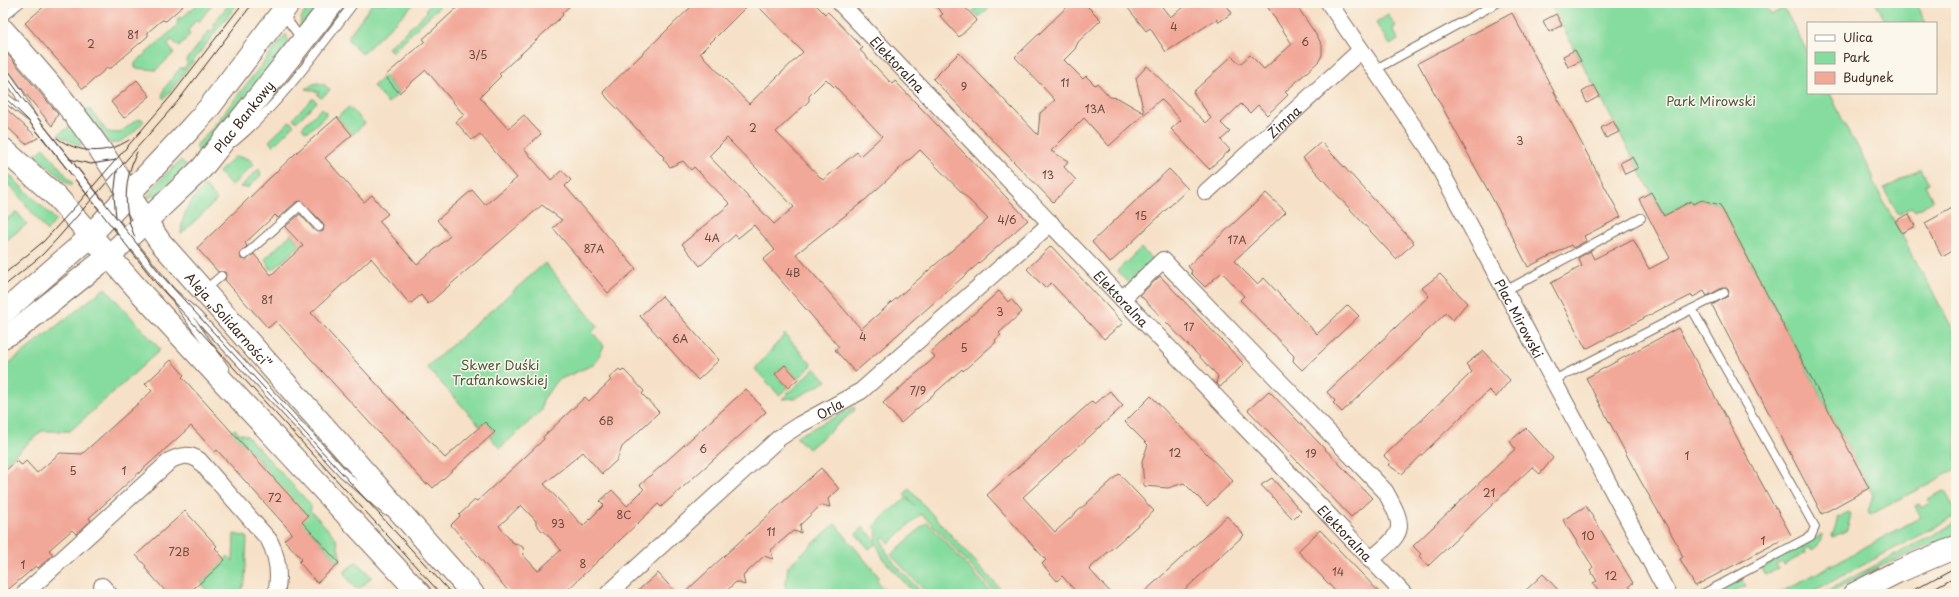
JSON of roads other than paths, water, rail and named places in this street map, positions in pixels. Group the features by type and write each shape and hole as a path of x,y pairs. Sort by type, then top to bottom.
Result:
{"main road":[{"name":"Plac Bankowy","path":"3,337 15,331 109,256 202,168 333,3"},
{"path":"3,313 70,255 208,109 288,6"},
{"name":"Aleja „Solidarności”","path":"3,30 46,79 92,139 145,222 203,292 473,594"},
{"path":"3,149 57,197 109,256 420,594"},
{"path":"1854,594 1891,575 1956,547"}],"street":[{"name":"Elektoralna","path":"840,3 1404,594"},
{"name":"Plac Mirowski","path":"1329,3 1376,69 1429,149 1668,594"},
{"name":"Zimna","path":"1206,192 1361,50"},
{"name":"Orla","path":"608,594 779,438 798,425 861,391 1051,223"},
{"path":"1122,299 1163,260 1385,491 1396,511 1400,523 1399,531 1396,536 1370,560"},
{"path":"24,594 171,460 181,456 191,456 199,460 269,540 275,552 278,566 276,594"}],"lane":[{"path":"3,17 20,3"},
{"path":"202,168 255,125 311,59 354,3"},
{"path":"1376,69 1497,3"},
{"path":"288,6 303,41"},
{"path":"3,70 18,92 32,118 108,215 173,294 187,316 267,427"},
{"path":"3,96 32,118"},
{"path":"245,255 300,206 319,227"},
{"path":"1506,290 1641,218"},
{"path":"203,292 221,276"},
{"path":"1554,380 1724,293"},
{"path":"173,294 196,314 343,473 433,551"},
{"path":"1692,309 1815,527 1811,536 1703,594"}],"tram line":[{"path":"3,275 44,241 81,200 172,95 243,3"},
{"path":"3,287 42,255 57,239 178,101 253,3"},
{"path":"3,71 26,103 163,277 452,594"},
{"path":"3,96 26,118 45,141"},
{"path":"42,137 156,283 441,594"},
{"path":"57,138 74,147 93,151 111,148 129,140"},
{"path":"135,237 128,216 126,194 129,173 137,152"},
{"path":"69,159 91,164 116,160"},
{"path":"116,217 114,196 117,171"},
{"path":"1906,594 1956,567"},
{"path":"1923,594 1956,576"}],"park label":[{"name":"Park Mirowski","path":"1711,100"},
{"name":"Skwer Duśki Trafankowskiej","path":"500,372"}]}
